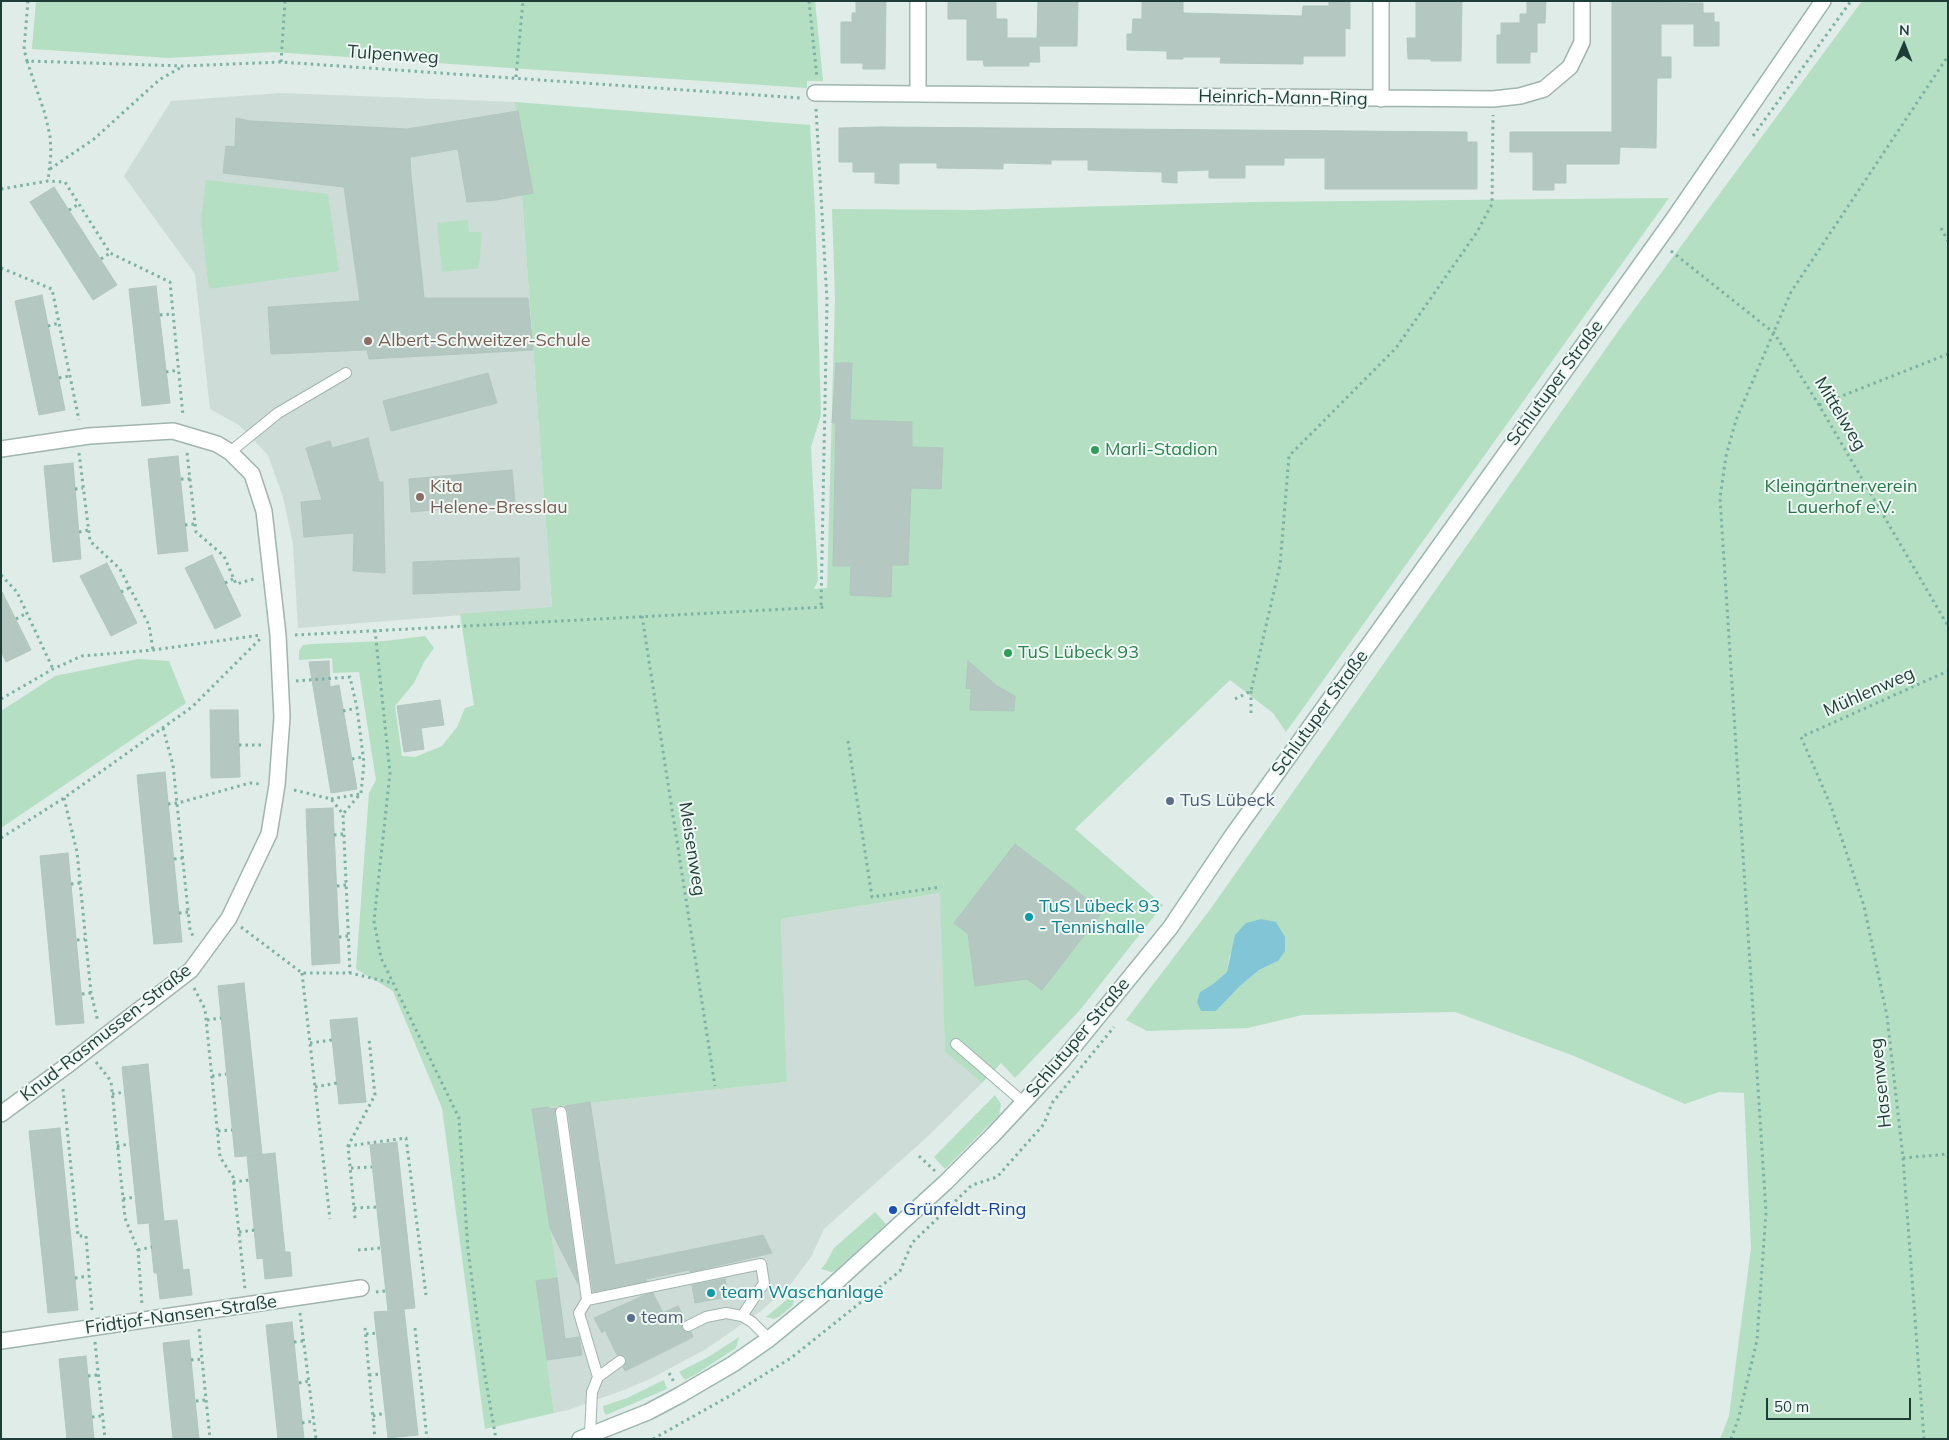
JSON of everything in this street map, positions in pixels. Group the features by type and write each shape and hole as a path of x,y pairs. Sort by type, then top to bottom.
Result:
{"street":[{"path":"918,1 918,94"},
{"path":"1381,1 1382,99"},
{"name":"Heinrich-Mann-Ring","path":"815,93 1382,99 1493,99 1520,96 1544,89 1570,67 1582,42 1582,1"},
{"name":"Schlutuper Straße","path":"585,1437 648,1412 734,1364 820,1298 956,1172 1073,1048 1170,928 1238,828 1674,218 1823,1"},
{"name":"Knud-Rasmussen-Straße","path":"1,449 89,436 173,431 218,444 230,452 252,474 264,511 284,635 282,717 277,785 269,834 229,918 191,970 1,1114"},
{"name":"Fridtjof-Nansen-Straße","path":"1,1341 362,1288"}],"lane":[{"path":"230,452 278,413 346,373"},
{"path":"956,1044 1023,1102"},
{"path":"561,1112 587,1300 580,1313 598,1377"},
{"path":"587,1300 761,1264 764,1283 742,1316"},
{"path":"688,1326 706,1317 726,1313 742,1316 752,1322 769,1338"},
{"path":"585,1437 592,1392 598,1377 620,1361"}],"path":[{"path":"28,1 24,49 45,114 50,136 51,153 48,181"},
{"path":"281,62 285,1"},
{"path":"516,77 523,1"},
{"path":"809,1 818,80 815,93 827,300 821,606"},
{"path":"1731,1439 1738,1420 1757,1340 1766,1212 1720,498 1726,456 1736,420 1790,292 1948,56"},
{"name":"Tulpenweg","path":"27,61 183,66 281,62 800,98 815,93"},
{"path":"50,170 94,139 159,80 183,66"},
{"path":"1251,717 1251,691 1280,565 1289,456 1396,348 1477,232 1492,204 1493,99"},
{"path":"1,189 48,181 65,182 110,253 170,282 184,416"},
{"path":"69,210 79,204"},
{"path":"1941,228 1948,241"},
{"name":"Mittelweg","path":"1670,250 1774,333 1820,405 1948,626"},
{"path":"100,259 110,253"},
{"path":"1,268 52,289 79,420"},
{"path":"160,315 173,314"},
{"path":"48,326 59,323"},
{"path":"1820,405 1948,354"},
{"path":"166,372 179,370"},
{"path":"59,378 70,376"},
{"path":"186,445 196,532 224,556 236,584 257,578"},
{"path":"79,450 90,541 120,569 149,625 153,650"},
{"path":"181,479 190,479"},
{"path":"75,489 83,488"},
{"path":"185,525 195,524"},
{"path":"79,532 88,530"},
{"path":"1,576 17,592 53,669"},
{"path":"225,584 234,578"},
{"path":"121,592 129,588"},
{"path":"284,635 826,606"},
{"path":"16,620 27,613"},
{"name":"Meisenweg","path":"642,616 715,1086"},
{"path":"375,630 390,772 374,921 381,958 459,1118 468,1250 484,1370 496,1439"},
{"path":"1,699 53,669 82,656 153,650 264,635 192,708 64,798 1,838"},
{"name":"Mühlenweg","path":"1801,738 1948,672"},
{"path":"293,681 350,677 357,708 363,757 361,793 343,814"},
{"path":"1235,699 1251,691"},
{"path":"344,711 357,708"},
{"path":"162,728 173,765 190,930 196,941"},
{"name":"Hasenweg","path":"1801,738 1831,806 1864,906 1887,1016 1903,1158 1924,1439"},
{"path":"848,741 872,896 941,887"},
{"path":"239,745 265,746"},
{"path":"352,759 363,757"},
{"path":"168,804 178,803 250,783 261,784"},
{"path":"287,788 331,799 361,793"},
{"path":"64,798 77,852 91,993 99,1027"},
{"path":"331,799 343,814 350,973"},
{"path":"334,835 344,834"},
{"path":"174,859 183,858"},
{"path":"71,884 80,883"},
{"path":"337,886 346,885"},
{"path":"179,914 189,912"},
{"path":"241,927 302,973 350,973 394,983"},
{"path":"339,937 348,936"},
{"path":"77,940 85,939"},
{"path":"302,973 330,1219"},
{"path":"192,986 205,1009 220,1157 233,1177 246,1293"},
{"path":"82,994 91,993"},
{"path":"206,1020 221,1018"},
{"path":"653,1439 717,1404 791,1358 900,1271 912,1243 972,1185 996,1177 1044,1124 1052,1103 1116,1023"},
{"path":"310,1043 332,1040"},
{"path":"355,1218 348,1146 375,1095 369,1040"},
{"path":"96,1062 111,1081 125,1218 138,1250 142,1308"},
{"path":"212,1076 226,1074"},
{"path":"315,1087 337,1083"},
{"path":"62,1086 78,1236"},
{"path":"112,1094 124,1092"},
{"path":"218,1131 232,1130"},
{"path":"348,1146 406,1138 426,1295"},
{"path":"117,1146 130,1144"},
{"path":"62,1151 69,1150"},
{"path":"1903,1158 1948,1154"},
{"path":"351,1168 372,1167"},
{"path":"233,1182 250,1180"},
{"path":"67,1195 74,1194"},
{"path":"123,1199 135,1197"},
{"path":"354,1208 377,1207"},
{"path":"239,1232 255,1230"},
{"path":"71,1238 86,1236 93,1317"},
{"path":"138,1250 152,1247"},
{"path":"358,1250 381,1248"},
{"path":"75,1278 89,1276"},
{"path":"299,1305 316,1439"},
{"path":"198,1321 210,1439"},
{"path":"365,1328 375,1439"},
{"path":"415,1328 427,1439"},
{"path":"366,1334 376,1333"},
{"path":"95,1337 104,1439"},
{"path":"294,1342 304,1341"},
{"path":"191,1360 202,1359"},
{"path":"369,1375 381,1374"},
{"path":"88,1376 98,1375"},
{"path":"299,1383 308,1381"},
{"path":"196,1402 206,1400"},
{"path":"373,1416 385,1414"},
{"path":"92,1417 102,1416"},
{"path":"302,1423 314,1421"}],"shaded area":[{"name":"Albert-Schweitzer-Schule","path":"281,93 515,102 552,608 298,628 293,544 283,497 268,455 239,425 210,409 195,274 124,176 171,101"},
{"path":"941,893 945,1052 982,1083 926,1138 824,1229 811,1257 790,1285 761,1311 706,1349 650,1379 568,1410 554,1413 536,1281 558,1278 532,1109 787,1082 781,919"}],"green space":[{"path":"36,1 815,1 823,81 807,81 807,88 273,52 169,58 32,49"},
{"name":"Kleingärtnerverein Lauerhof e.V.","path":"1862,1 1948,1 1948,1439 1720,1439 1729,1416 1751,1248 1744,1093 1719,1092 1685,1104 1574,1056 1455,1012 1302,1015 1248,1028 1147,1031 1126,1020 1209,911 1619,330","holes":["1230,954 1278,961 1259,970 1240,986 1216,1011 1200,992 1227,972"]},
{"path":"515,102 810,125 815,209 821,415 811,447 818,580 814,589 827,588 835,299 832,209 972,210 1250,202 1669,198 1286,732 1273,713 1230,680 1075,829 1163,905 1080,1010 1015,1078 1001,1063 982,1083 945,1052 940,893 781,919 787,1082 532,1109 558,1278 536,1281 554,1413 485,1429 442,1108 393,991 356,969 369,793 376,780 359,672 333,673 332,658 299,660 299,651 303,645 385,641 425,636 434,648 424,662 414,683 395,706 402,756 415,757 442,746 457,727 465,708 474,705 460,614 552,607"},
{"path":"206,180 328,194 339,271 209,289 201,221"},
{"path":"468,220 469,232 482,232 479,268 442,272 437,223"},
{"path":"138,659 169,661 186,703 1,828 1,711 55,676"},
{"path":"995,1095 1001,1104 999,1115 945,1169 934,1157"},
{"path":"875,1212 886,1224 835,1271 831,1272 821,1269 834,1248"},
{"path":"795,1293 793,1305 779,1317 774,1319 766,1317"},
{"path":"739,1337 736,1348 696,1374 685,1380 679,1372 710,1356"},
{"path":"664,1380 667,1389 606,1415 604,1412 603,1406 627,1398"}],"water":[{"path":"1261,919 1276,922 1285,937 1285,951 1278,961 1259,970 1240,986 1216,1011 1201,1011 1197,1002 1200,992 1227,972 1235,935 1246,923"}],"building":[{"path":"856,1 886,1 885,69 863,69 863,63 841,63 841,22 852,22 852,13 856,13"},
{"path":"948,1 996,1 996,19 1007,19 1007,38 1037,38 1038,1 1078,1 1077,46 1039,46 1040,62 1029,62 1029,66 984,66 983,60 967,60 967,19 948,19"},
{"path":"1142,1 1183,1 1183,13 1302,16 1303,6 1329,6 1329,1 1350,1 1350,29 1345,28 1345,56 1303,56 1303,64 1220,63 1221,57 1167,59 1167,51 1127,50 1127,34 1132,34 1133,19 1142,19"},
{"path":"1416,1 1462,1 1461,61 1408,59 1407,38 1416,38"},
{"path":"1527,1 1546,1 1545,23 1537,23 1537,52 1530,52 1530,63 1497,63 1497,35 1501,35 1501,23 1520,23 1520,14 1527,14"},
{"path":"1612,2 1703,3 1703,13 1714,13 1714,22 1719,22 1719,46 1694,46 1694,24 1661,24 1661,57 1671,57 1671,78 1657,78 1656,148 1620,147 1619,164 1566,164 1566,183 1554,183 1554,190 1533,190 1533,152 1510,152 1510,132 1612,132"},
{"path":"518,111 533,193 496,200 467,202 458,149 410,157 411,175 424,298 528,298 533,350 369,359 367,350 271,354 268,307 360,301 344,187 223,173 226,146 235,147 236,118 250,121 407,129"},
{"path":"839,128 1467,132 1467,142 1477,142 1477,189 1325,189 1325,158 1284,158 1284,165 1245,165 1245,178 1209,178 1209,170 1177,171 1177,183 1162,182 1162,172 1088,170 1088,160 1051,160 1051,164 1003,163 1003,169 937,168 937,163 899,163 899,184 875,183 875,172 853,172 853,162 839,162"},
{"path":"54,187 117,285 93,300 30,202"},
{"path":"156,286 170,403 142,406 129,289"},
{"path":"42,295 65,410 39,415 15,301"},
{"path":"836,363 852,363 850,420 912,422 912,447 943,448 941,489 911,488 908,565 892,565 891,597 850,595 851,566 833,566 836,423 832,423"},
{"path":"488,373 497,403 391,431 383,401"},
{"path":"368,438 379,482 383,482 385,573 353,571 354,533 304,537 301,502 322,500 306,448 330,441 332,448"},
{"path":"178,456 188,551 158,554 148,459"},
{"path":"73,463 81,559 53,562 44,466"},
{"path":"512,470 515,502 411,512 409,479"},
{"path":"212,555 241,616 215,629 185,568"},
{"path":"519,558 520,590 413,594 413,562"},
{"path":"107,563 137,623 111,636 80,576"},
{"path":"1,590 31,650 6,662 1,651"},
{"path":"329,661 330,687 339,685 357,789 331,793 309,662"},
{"path":"968,661 997,686 1015,696 1014,711 970,710 971,689 966,688"},
{"path":"440,700 444,725 421,728 424,749 404,752 397,706"},
{"path":"210,710 238,710 240,777 211,778"},
{"path":"165,772 182,942 154,944 137,775"},
{"path":"333,808 340,963 312,965 306,809"},
{"name":"TuS Lübeck 93 - Tennishalle","path":"1015,844 1103,911 1042,990 1027,979 975,986 968,934 954,923"},
{"path":"68,853 84,1023 56,1025 40,856"},
{"path":"244,983 262,1154 235,1157 218,986"},
{"path":"357,1018 366,1102 339,1104 330,1020"},
{"path":"148,1064 164,1221 177,1220 183,1270 189,1269 192,1295 160,1299 157,1273 154,1273 149,1223 138,1224 122,1067"},
{"path":"590,1102 615,1265 763,1235 772,1253 593,1292 568,1111 565,1106"},
{"path":"549,1107 549,1109 556,1108 554,1113 578,1284 550,1228 532,1109"},
{"path":"60,1128 78,1310 48,1313 29,1131"},
{"path":"397,1142 415,1308 404,1309 418,1435 388,1438 374,1312 388,1311 370,1145"},
{"path":"275,1153 285,1252 290,1252 292,1276 265,1279 263,1258 257,1259 247,1156"},
{"path":"557,1278 565,1339 579,1337 582,1355 547,1360 536,1281"},
{"name":"team Waschanlage","path":"725,1279 728,1297 695,1303 692,1285"},
{"path":"653,1293 663,1313 678,1306 685,1320 682,1323 682,1329 685,1332 691,1332 693,1337 625,1371 623,1367 626,1363 626,1357 617,1355 605,1330 602,1333 594,1318"},
{"path":"292,1322 304,1439 278,1439 266,1325"},
{"path":"189,1340 199,1439 173,1439 163,1343"},
{"path":"86,1356 94,1439 67,1439 59,1359"}],"place":[{"name":"Albert-Schweitzer-Schule","path":"368,341"},
{"name":"Marli-Stadion","path":"1095,450"},
{"name":"Kita Helene-Bresslau","path":"420,497"},
{"name":"TuS Lübeck 93","path":"1008,653"},
{"name":"TuS Lübeck","path":"1170,801"},
{"name":"TuS Lübeck 93 - Tennishalle","path":"1029,917"},
{"name":"Grünfeldt-Ring","path":"893,1210"},
{"name":"team Waschanlage","path":"711,1293"},
{"name":"team","path":"631,1318"}]}
